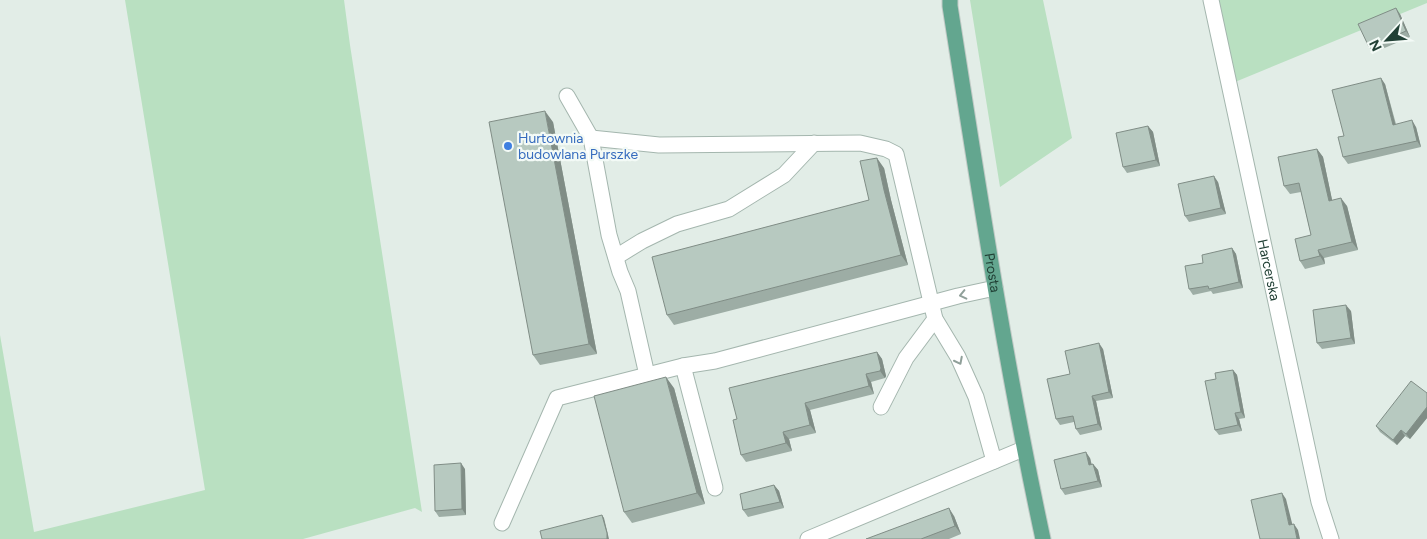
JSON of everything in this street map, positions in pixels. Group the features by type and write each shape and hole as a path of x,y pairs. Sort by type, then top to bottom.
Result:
{"main road":[{"name":"Prosta","path":"949,2 995,288 1024,449 1043,539"}],"street":[{"name":"Harcerska","path":"1211,0 1320,502 1332,539"},
{"path":"567,96 591,138 609,235 628,291 647,375"},
{"path":"591,138 659,145 860,143 886,149 896,154 934,319 958,358 976,397 994,461"},
{"path":"616,257 642,241 677,224 729,209 784,175 814,143"},
{"path":"502,523 557,398 683,366 715,360 995,288"},
{"path":"881,407 906,358 934,319"},
{"path":"683,366 715,488"},
{"path":"808,539 1024,449"}],"green space":[{"path":"125,0 344,0 422,512 415,508 303,539 0,539 0,335 34,532 205,490"},
{"path":"970,0 1043,0 1072,138 1000,187"},
{"path":"1216,0 1427,0 1427,3 1235,82"}],"building":[{"path":"1396,8 1406,31 1369,47 1358,24"},
{"path":"1381,78 1393,125 1412,120 1417,141 1343,157 1338,137 1344,136 1332,90"},
{"path":"545,111 589,344 533,355 489,122"},
{"path":"1148,126 1156,160 1123,167 1116,133"},
{"path":"1317,149 1329,201 1341,198 1352,242 1318,250 1320,256 1300,261 1295,239 1311,235 1299,183 1284,186 1278,157"},
{"path":"877,158 901,255 667,315 652,257 869,200 860,161"},
{"path":"1214,176 1221,208 1185,216 1178,184"},
{"path":"1232,248 1239,282 1209,289 1208,286 1189,289 1185,266 1203,263 1202,255"},
{"path":"1346,305 1351,338 1317,343 1313,310"},
{"path":"1099,343 1109,392 1092,396 1098,424 1076,429 1073,416 1056,419 1047,379 1070,374 1065,351"},
{"path":"877,352 881,368 880,371 866,374 869,386 805,403 810,425 783,432 786,443 741,455 733,420 737,419 729,388"},
{"path":"1233,370 1241,412 1235,413 1238,425 1215,430 1205,381 1216,379 1215,373"},
{"path":"666,377 697,493 624,512 594,396"},
{"path":"1411,381 1427,393 1427,407 1406,434 1401,430 1393,440 1376,426"},
{"path":"1086,452 1089,465 1093,464 1098,481 1061,489 1054,460"},
{"path":"461,463 462,509 435,511 434,465"},
{"path":"774,485 780,502 743,510 740,494"},
{"path":"1282,493 1289,525 1294,524 1297,539 1260,539 1251,500"},
{"path":"949,508 955,526 921,539 866,539"},
{"path":"602,515 607,539 542,539 540,531"}],"place":[{"name":"Hurtownia budowlana Purszke","path":"508,146"}]}
